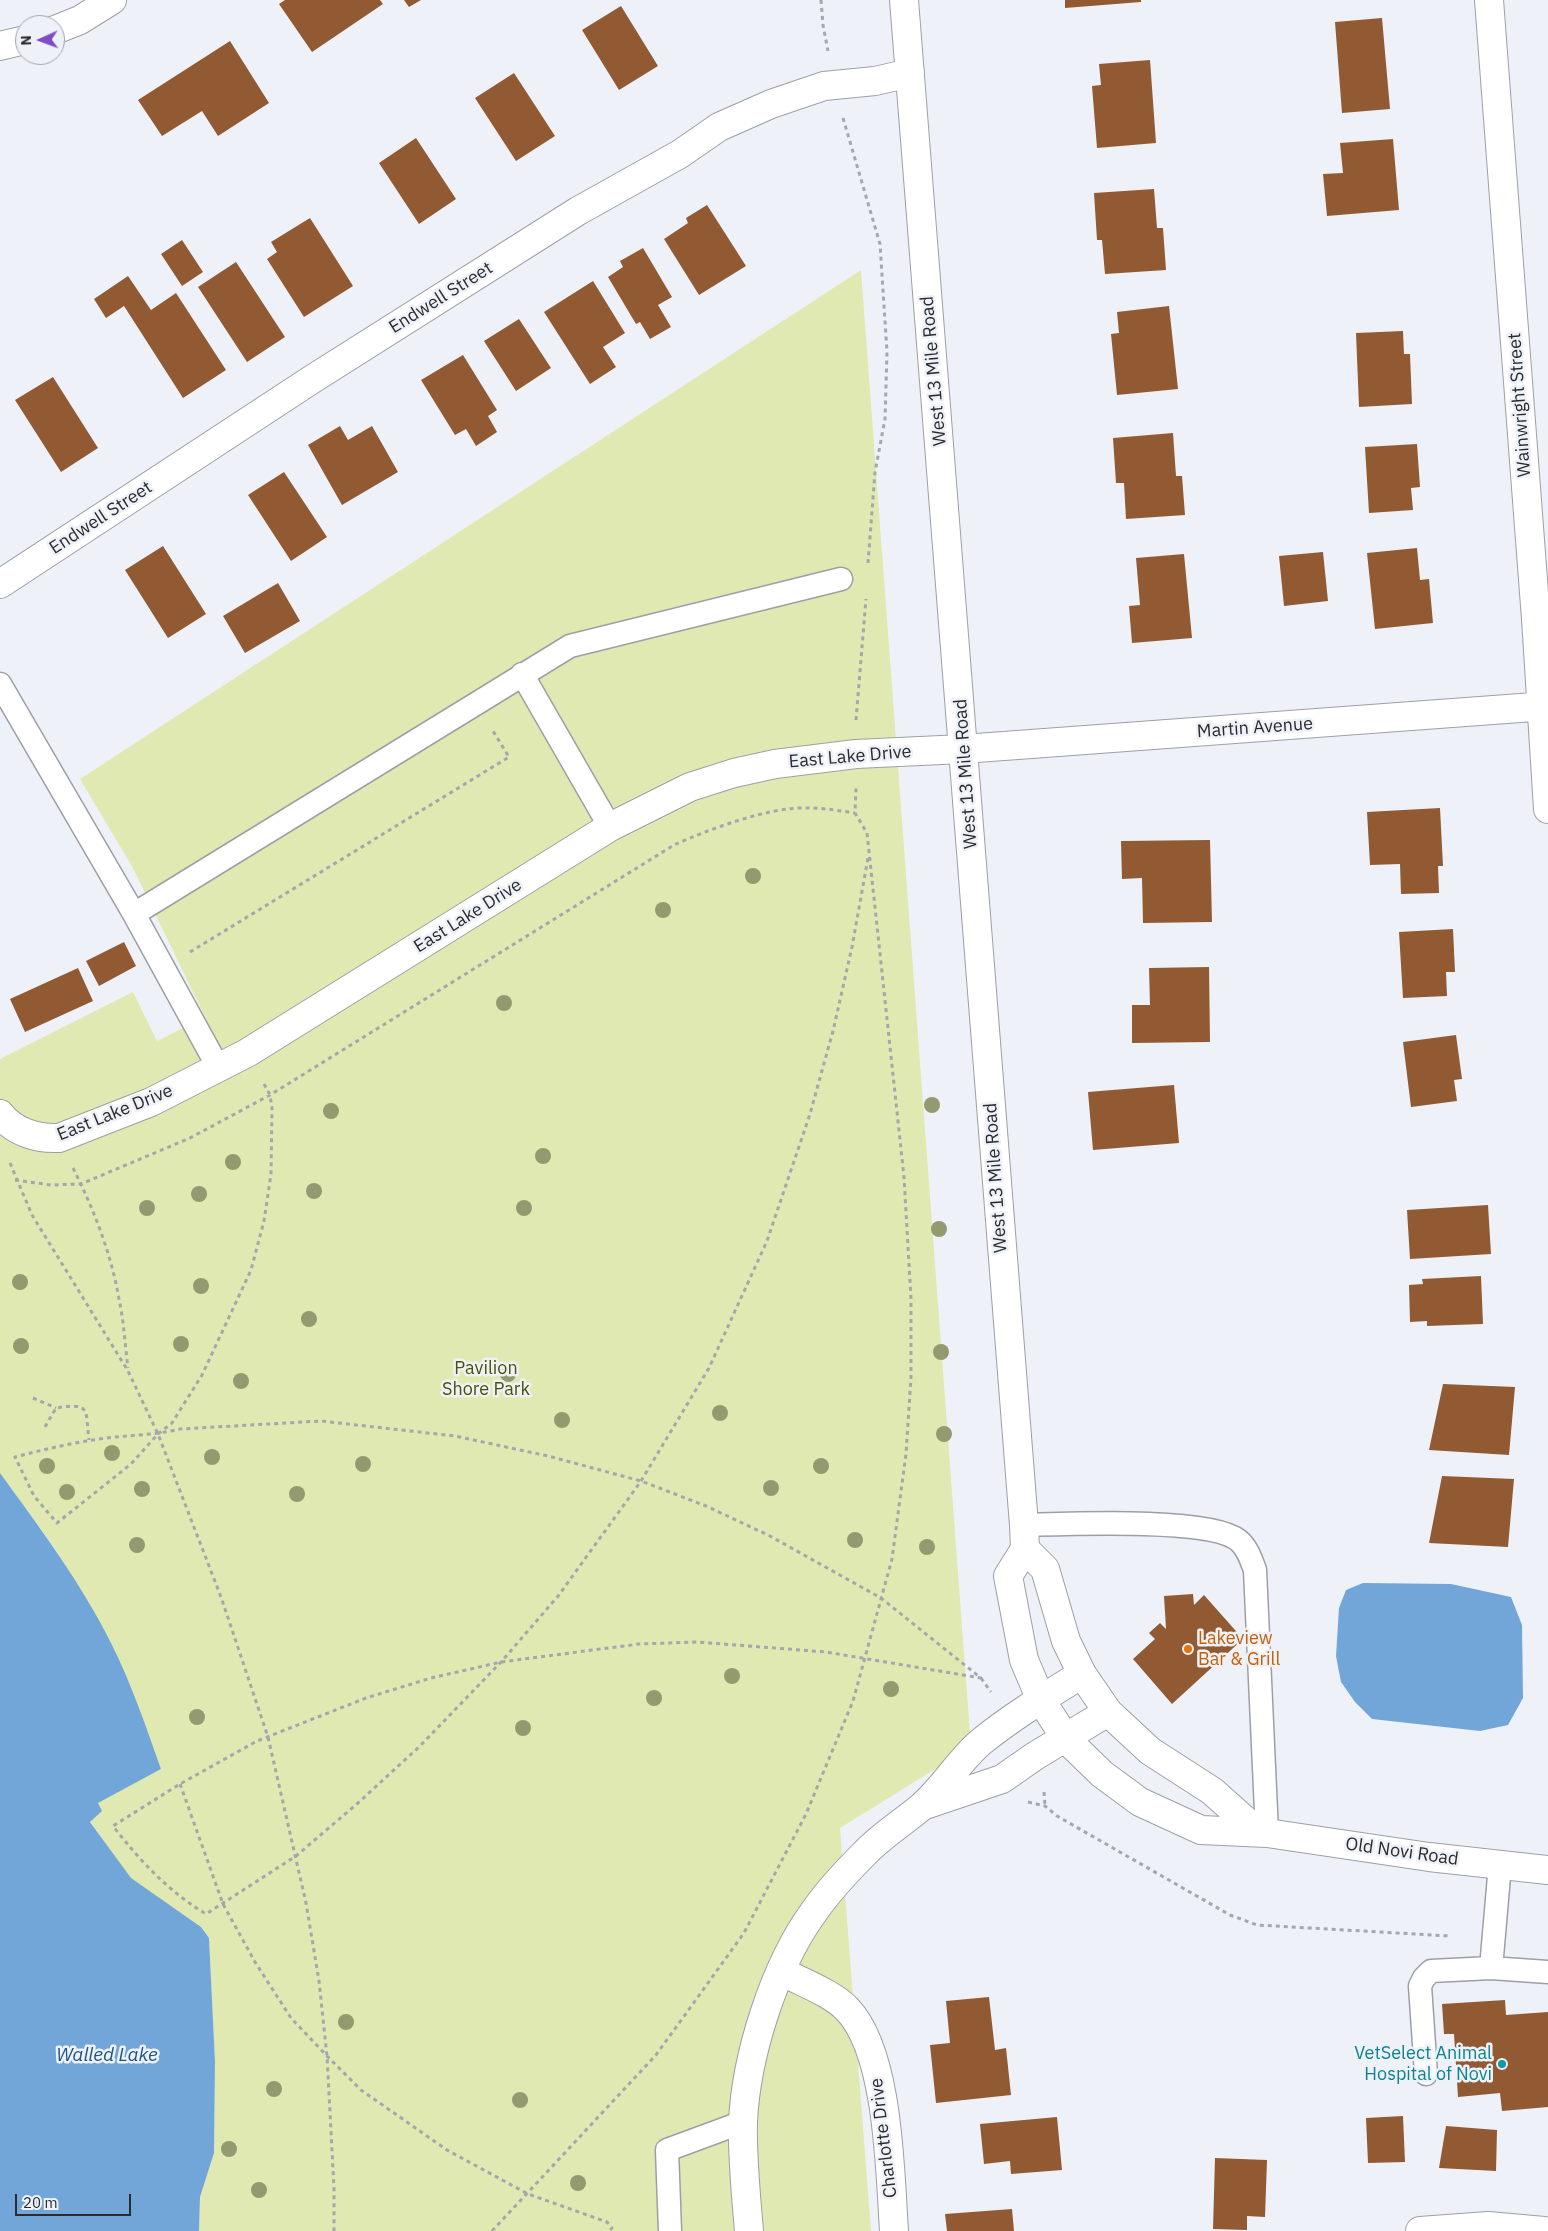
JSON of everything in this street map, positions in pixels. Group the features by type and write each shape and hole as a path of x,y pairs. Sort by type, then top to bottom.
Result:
{"street":[{"path":"65,26 80,20 112,0"},
{"name":"West 13 Mile Road","path":"904,0 1025,1537"},
{"name":"Wainwright Street","path":"1489,0 1545,706 1548,809"},
{"path":"0,46 15,42"},
{"name":"Endwell Street","path":"0,584 311,380 578,211 680,154 719,126 771,104 824,86 875,81 910,73"},
{"name":"Martin Avenue","path":"963,750 1545,706"},
{"name":"East Lake Drive","path":"0,1114 7,1122 29,1134 43,1139 59,1138 151,1102 247,1053 610,827 690,787 734,773 775,764 856,754 963,750"},
{"path":"1025,1537 1044,1569 1066,1641 1082,1674 1108,1712 1150,1751 1212,1791 1262,1832"},
{"path":"1025,1537 1008,1576 1024,1660 1041,1700"},
{"path":"749,2231 743,2122 747,2083 757,2038 780,1971 808,1920 831,1890 866,1852 921,1807 981,1742 1082,1674"},
{"name":"Old Novi Road","path":"1041,1700 1066,1739 1102,1774 1140,1802 1201,1830 1262,1832 1429,1857 1548,1870"},
{"path":"921,1807 1002,1778 1108,1712"},
{"name":"Charlotte Drive","path":"780,1971 840,2002 855,2018 864,2036 874,2060 880,2086 888,2143 894,2231"},
{"path":"1420,2231 1488,2226 1544,2231"}],"lane":[{"path":"134,914 476,702 570,646 841,579"},
{"path":"522,674 610,827"},
{"path":"0,684 134,914 218,1067"},
{"path":"1025,1537 1113,1523 1195,1527 1237,1539 1250,1556 1254,1570 1262,1832"},
{"path":"1491,1968 1500,1865"},
{"path":"1426,2074 1420,1986 1424,1978 1431,1971 1491,1968 1548,1972"},
{"path":"670,2231 667,2150 743,2122"}],"path":[{"path":"821,0 823,25 834,85 880,244 887,352 885,419 875,472 868,572"},
{"path":"856,728 866,592"},
{"path":"188,954 509,757 476,702"},
{"path":"492,2231 656,2055 744,1933 806,1814 853,1701 892,1559 906,1454 911,1376 911,1299 904,1177 866,833 856,813 856,780"},
{"path":"15,1180 50,1185 81,1184 190,1138 270,1095 674,845 699,834 765,813 808,808 856,813"},
{"path":"247,1053 270,1095 272,1108 271,1174 264,1221 251,1270 202,1375 172,1423 158,1434 131,1464 57,1523 34,1496 15,1457 89,1440 144,1433 158,1434 180,1429 321,1421 455,1436 548,1456 641,1481 706,1506 770,1536 881,1598 981,1678 826,1652 697,1642 639,1644 502,1662 431,1678 366,1698 268,1737 180,1784 113,1826 148,1870 184,1901 206,1914 296,1856 420,1746 502,1662 559,1595 641,1481 709,1368 767,1241 810,1114 833,1031 852,947 868,858"},
{"path":"59,1138 81,1184 105,1243 119,1299 128,1371"},
{"path":"9,1161 15,1180 32,1215 128,1371 158,1434 221,1597 268,1737 296,1856 320,1981 327,2056 334,2188 334,2231"},
{"path":"33,1398 56,1408 76,1405 84,1408 87,1414 89,1440"},
{"path":"45,1427 56,1408"},
{"path":"180,1784 224,1904 255,1962 291,2018 327,2056 362,2090 439,2145 528,2194 606,2222 612,2228 609,2231"},
{"path":"1045,1806 1057,1816 1230,1915 1257,1925 1453,1936"}],"green space":[{"name":"Pavilion Shore Park","path":"861,270 971,1747 840,1828 871,2231 199,2231 200,2197 214,2153 215,2062 209,1938 201,1927 130,1878 90,1821 97,1803 161,1769 134,1695 111,1644 56,1550 0,1473 0,1059 133,992 157,1041 205,1017 133,868 80,779"}],"water":[{"name":"Walled Lake","path":"0,1473 60,1557 100,1622 126,1675 161,1769 98,1803 102,1811 90,1822 131,1878 201,1927 209,1938 215,2062 214,2153 200,2197 199,2231 0,2231"},
{"path":"1363,1583 1451,1584 1511,1597 1522,1625 1523,1698 1508,1725 1480,1731 1372,1719 1355,1702 1341,1682 1336,1656 1339,1608 1346,1590"}],"building":[{"path":"285,0 380,0 383,4 312,52 279,4"},
{"path":"404,0 421,0 409,7"},
{"path":"1065,0 1141,0 1141,2 1065,8"},
{"path":"621,6 658,66 619,90 582,30"},
{"path":"1382,18 1390,109 1342,113 1335,22"},
{"path":"230,41 269,103 218,136 202,111 162,136 138,100"},
{"path":"1150,60 1156,143 1097,148 1092,86 1101,85 1099,64"},
{"path":"514,73 555,136 516,161 475,98"},
{"path":"416,138 456,199 419,224 379,163"},
{"path":"1393,139 1399,210 1327,216 1323,174 1343,173 1340,143"},
{"path":"1154,189 1157,228 1163,228 1166,270 1105,274 1102,240 1097,240 1094,193"},
{"path":"707,205 746,266 699,295 664,239 688,223 686,218"},
{"path":"310,218 353,286 304,317 267,259 277,252 271,242"},
{"path":"182,240 203,272 182,286 161,254"},
{"path":"643,248 672,297 658,305 671,327 650,339 640,322 636,324 608,277 623,267 620,261"},
{"path":"236,262 285,337 247,362 198,287"},
{"path":"128,276 151,310 176,293 226,370 183,398 124,306 106,318 94,299"},
{"path":"593,281 625,333 603,347 616,367 590,384 544,312"},
{"path":"1169,306 1178,389 1117,395 1111,334 1119,333 1117,312"},
{"path":"519,319 551,368 516,391 484,341"},
{"path":"1403,331 1404,354 1410,354 1412,404 1359,407 1356,333"},
{"path":"463,355 497,410 488,416 497,432 476,446 466,429 455,435 421,380"},
{"path":"53,377 98,448 61,472 15,400"},
{"path":"340,426 348,440 372,426 398,472 342,505 308,445"},
{"path":"1173,433 1176,476 1182,476 1185,515 1126,519 1124,483 1116,483 1113,438"},
{"path":"1417,444 1420,487 1411,488 1413,510 1369,513 1365,447"},
{"path":"284,472 327,537 291,561 248,495"},
{"path":"163,546 206,614 168,638 125,570"},
{"path":"1417,548 1420,580 1429,579 1433,623 1375,629 1367,553"},
{"path":"1323,552 1328,601 1284,606 1279,556"},
{"path":"1184,554 1192,638 1132,643 1129,606 1140,605 1136,558"},
{"path":"278,583 300,621 245,653 223,616"},
{"path":"1440,808 1443,866 1438,866 1439,893 1401,894 1400,864 1370,865 1367,812"},
{"path":"1210,840 1212,922 1143,923 1142,878 1122,879 1121,841"},
{"path":"1453,929 1455,972 1446,972 1447,996 1403,998 1399,932"},
{"path":"124,942 136,966 99,986 86,961"},
{"path":"1209,967 1210,1042 1132,1043 1132,1005 1150,1005 1149,968"},
{"path":"78,968 93,1001 25,1032 10,999"},
{"path":"1456,1035 1462,1079 1454,1080 1457,1101 1411,1107 1403,1042"},
{"path":"1174,1085 1179,1143 1093,1150 1088,1092"},
{"path":"1488,1205 1491,1254 1410,1259 1407,1210"},
{"path":"1481,1276 1483,1324 1427,1326 1427,1321 1410,1322 1409,1285 1423,1284 1422,1279"},
{"path":"1443,1384 1515,1387 1509,1455 1429,1450"},
{"path":"1442,1476 1514,1479 1508,1547 1429,1543"},
{"name":"Lakeview Bar & Grill","path":"1193,1594 1194,1605 1204,1595 1243,1639 1172,1704 1133,1659 1155,1639 1149,1633 1160,1623 1166,1629 1164,1596"},
{"path":"989,1997 995,2050 1006,2048 1011,2095 936,2103 930,2045 950,2043 946,2001"},
{"name":"VetSelect Animal Hospital of Novi","path":"1505,2000 1506,2015 1548,2012 1548,2107 1502,2111 1500,2093 1458,2097 1454,2034 1444,2034 1442,2004"},
{"path":"1403,2116 1405,2162 1368,2163 1366,2118"},
{"path":"1057,2117 1062,2170 1011,2174 1010,2161 984,2164 980,2124"},
{"path":"1446,2126 1497,2130 1496,2171 1439,2168"},
{"path":"1215,2158 1267,2160 1265,2217 1247,2216 1247,2230 1213,2229"},
{"path":"1012,2209 1014,2231 947,2231 945,2214"}],"place":[{"name":"Lakeview Bar & Grill","path":"1188,1649"},
{"name":"VetSelect Animal Hospital of Novi","path":"1502,2064"}]}
